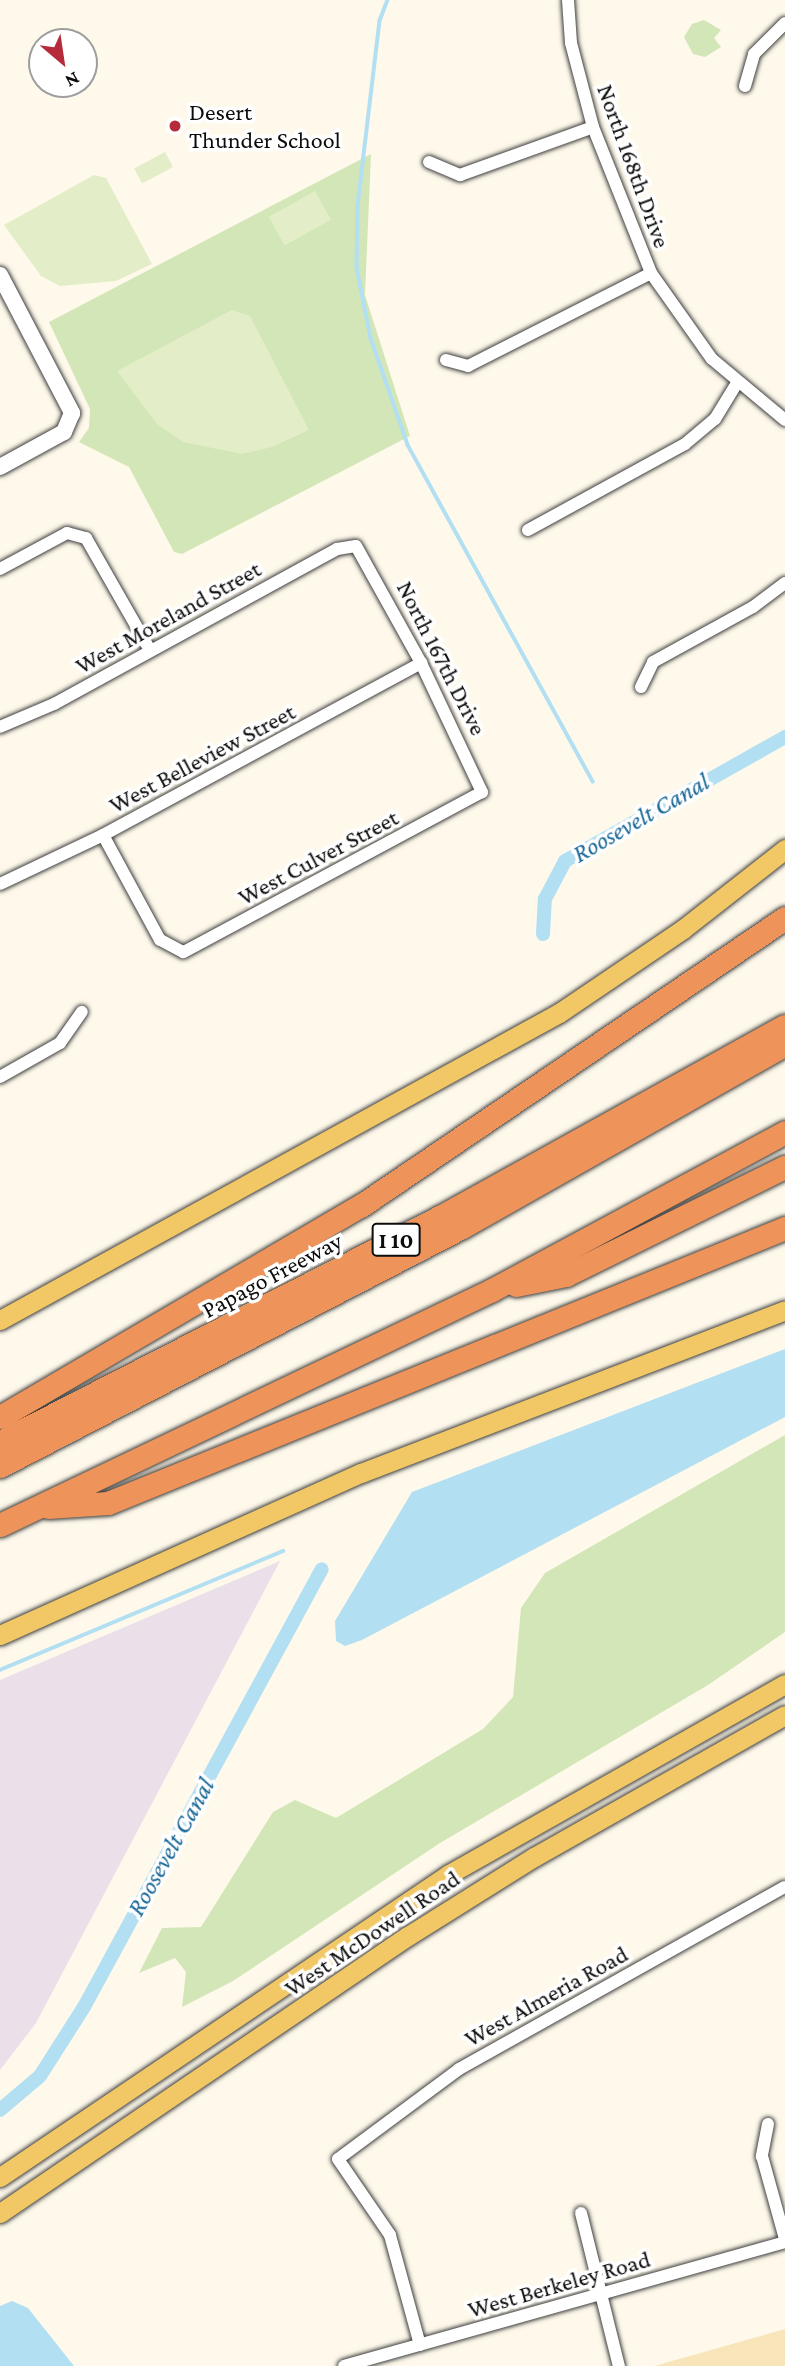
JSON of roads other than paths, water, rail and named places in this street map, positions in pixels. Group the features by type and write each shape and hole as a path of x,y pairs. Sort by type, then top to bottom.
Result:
{"highway":[{"path":"0,1417 268,1264 499,1115 785,918"},
{"name":"Papago Freeway","path":"0,1442 440,1217 785,1026"},
{"path":"0,1466 462,1227 785,1044"},
{"path":"0,1525 492,1290 785,1132"},
{"path":"492,1290 566,1275 785,1167"},
{"path":"37,1508 108,1503 785,1228"}],"main road":[{"path":"0,1320 490,1052 644,957 785,849"},
{"path":"0,1635 361,1473 785,1310"},
{"name":"West McDowell Road","path":"0,2177 449,1874 785,1684"},
{"name":"West McDowell Road","path":"0,2213 408,1936 534,1857 785,1715"}],"street":[{"name":"North 168th Drive","path":"568,0 571,43 593,127 651,273 690,333 737,383 785,420"},
{"path":"745,86 754,54 785,23"},
{"path":"429,162 460,175 593,127"},
{"path":"446,360 468,366 651,273"},
{"path":"0,275 72,413 69,425 0,467"},
{"path":"528,530 685,444 715,419 737,383"},
{"path":"0,569 67,533 86,538 149,650"},
{"name":"West Moreland Street","path":"0,727 54,704 337,549 356,547"},
{"name":"North 167th Drive","path":"356,547 421,663 482,792"},
{"path":"641,687 653,662 753,607 785,583"},
{"name":"West Belleview Street","path":"0,884 103,835 421,663"},
{"name":"West Culver Street","path":"103,835 160,940 171,949 183,952 482,792"},
{"path":"0,1077 61,1043 82,1012"},
{"name":"West Almeria Road","path":"420,2345 390,2235 338,2159 459,2069 785,1886"},
{"path":"768,2124 762,2155 785,2240"},
{"path":"581,2213 619,2366"},
{"name":"West Berkeley Road","path":"344,2366 785,2240"}],"water":[{"path":"785,1349 785,1417 362,1640 345,1646 336,1641 335,1621 412,1492"},
{"path":"12,2301 28,2308 74,2366 0,2366 0,2306"}],"waterway":[{"path":"388,0 380,21 358,206 357,268 371,338 408,445 593,782"},
{"name":"Roosevelt Canal","path":"543,934 545,899 565,861 785,737"},
{"path":"0,1670 283,1551"},
{"name":"Roosevelt Canal","path":"0,2110 40,2076 84,2007 322,1569"}],"place":[{"name":"Desert Thunder School","path":"175,126"}]}
